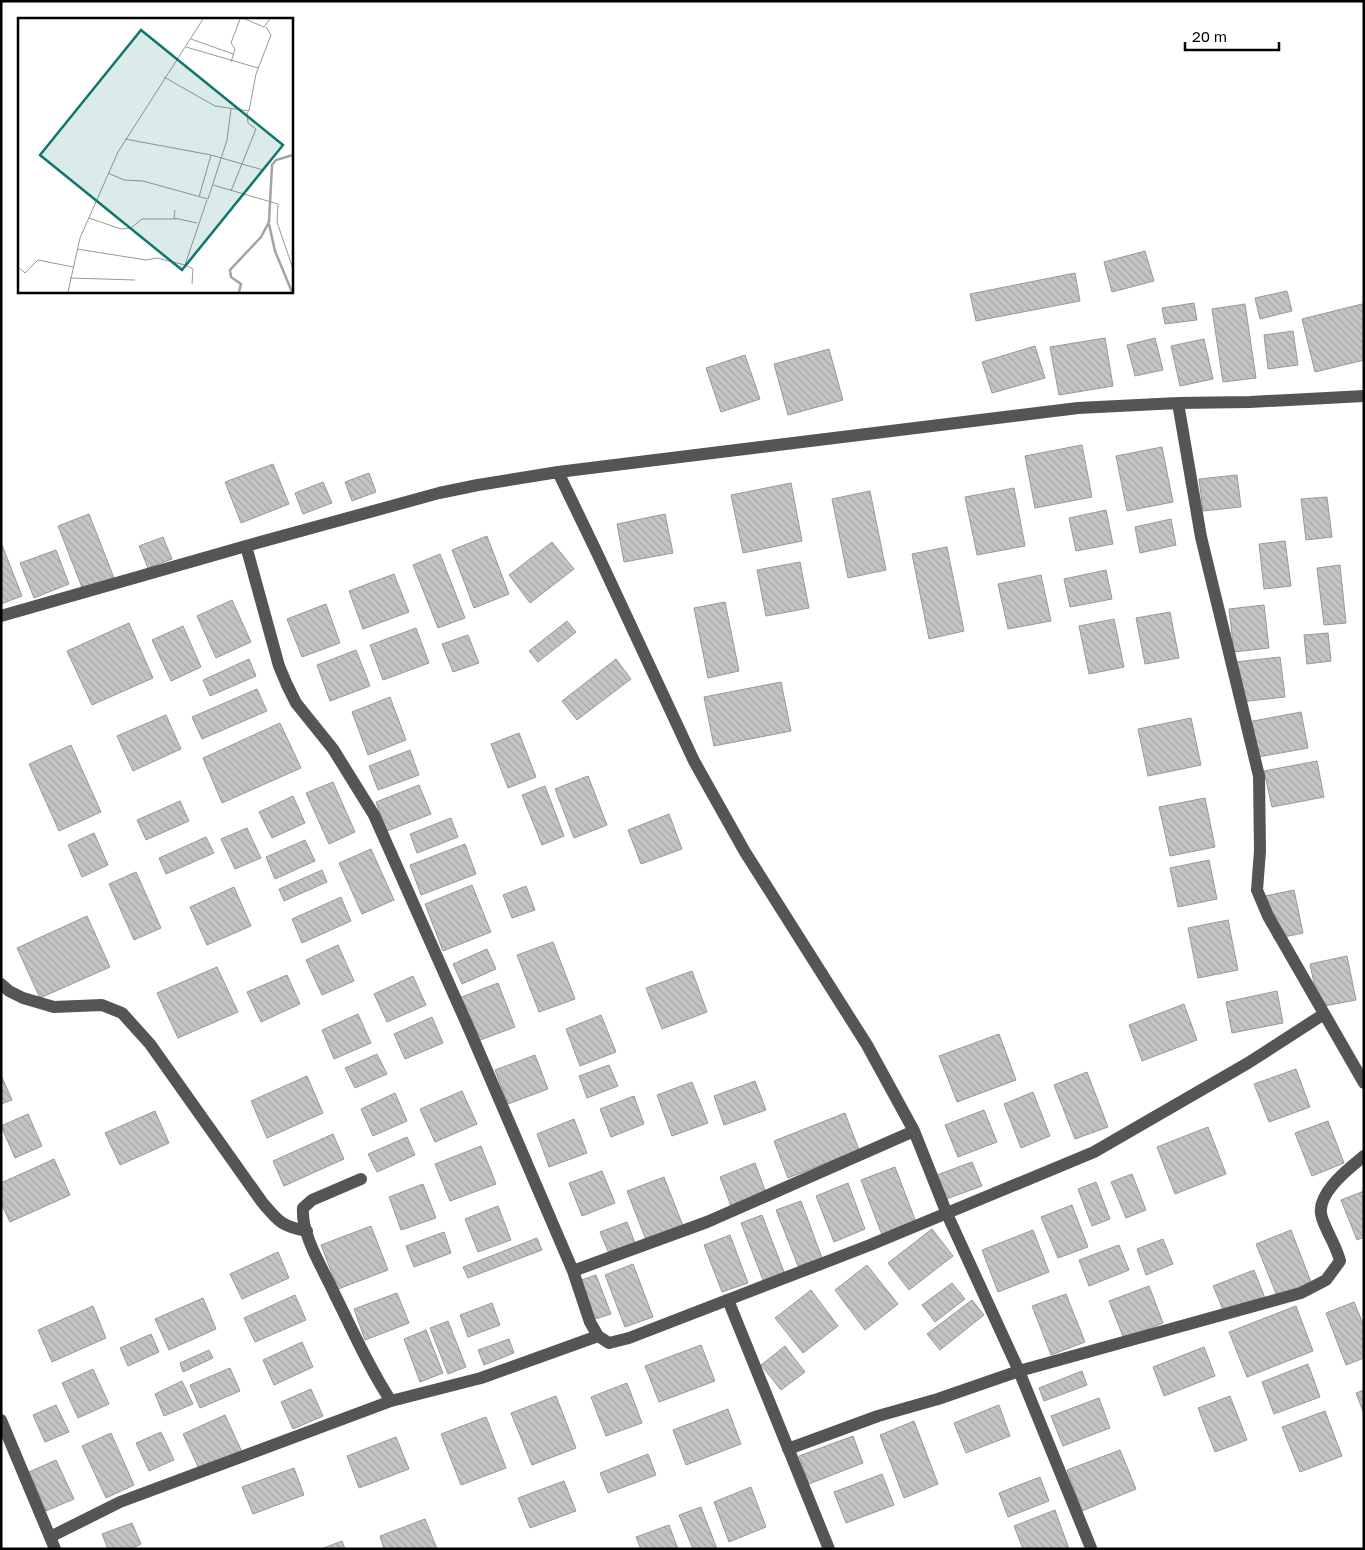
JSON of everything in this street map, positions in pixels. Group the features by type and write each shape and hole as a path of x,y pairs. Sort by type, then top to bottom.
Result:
{"street":[{"path":"1,616 439,493 558,472 1078,408 1364,396"},
{"path":"1178,403 1201,537 1259,776 1260,851 1258,890 1268,916 1364,1084"},
{"path":"558,472 694,761 745,852 867,1046 914,1131 947,1214 1018,1371 1091,1548"},
{"path":"246,546 286,685 296,703 333,749 374,815 470,1031 573,1271 590,1322 598,1336 609,1343 629,1338 947,1214 1094,1152 1248,1063 1324,1014"},
{"path":"1,984 9,991 23,998 54,1007 102,1005 122,1013 150,1044 262,1202 280,1223 307,1232"},
{"path":"573,1271 708,1222 914,1131"},
{"path":"788,1449 878,1416 938,1399 1018,1371 1301,1293 1326,1280 1340,1261 1322,1216 1323,1200 1331,1187 1364,1156"},
{"path":"361,1179 312,1200 303,1208 303,1218 307,1232 362,1350 379,1383 391,1401"},
{"path":"728,1300 829,1549"},
{"path":"50,1537 120,1502 391,1401 481,1378 598,1336"},
{"path":"1,1420 55,1549"}],"building":[{"path":"1145,251 1154,281 1112,292 1104,262"},
{"path":"1075,273 1080,301 976,321 970,294"},
{"path":"1287,291 1292,311 1260,319 1255,298"},
{"path":"1194,303 1197,320 1165,324 1162,308"},
{"path":"1245,304 1256,378 1223,382 1212,309"},
{"path":"1362,304 1364,312 1364,360 1315,372 1302,319"},
{"path":"1293,331 1298,365 1268,369 1264,335"},
{"path":"1105,338 1113,386 1059,395 1050,347"},
{"path":"1155,338 1163,370 1135,376 1127,345"},
{"path":"1204,339 1213,379 1180,386 1171,346"},
{"path":"1035,346 1045,378 992,393 982,362"},
{"path":"829,349 843,400 788,415 774,364"},
{"path":"745,355 760,399 721,412 706,368"},
{"path":"1082,445 1092,497 1035,508 1025,456"},
{"path":"1162,447 1173,502 1127,511 1116,456"},
{"path":"273,464 289,504 241,523 225,482"},
{"path":"369,473 376,492 352,501 345,482"},
{"path":"1237,475 1241,507 1203,511 1199,479"},
{"path":"323,482 332,503 303,514 295,493"},
{"path":"791,483 802,541 743,553 731,495"},
{"path":"1014,488 1025,546 977,555 965,497"},
{"path":"870,491 886,570 848,578 832,499"},
{"path":"1327,497 1332,537 1306,540 1301,499"},
{"path":"1106,510 1113,544 1076,551 1069,518"},
{"path":"89,514 114,578 83,590 58,526"},
{"path":"665,514 673,553 624,562 617,524"},
{"path":"1171,519 1176,545 1140,553 1135,527"},
{"path":"487,536 509,594 474,608 452,550"},
{"path":"163,537 172,559 148,568 139,546"},
{"path":"1285,541 1291,586 1264,589 1259,544"},
{"path":"552,542 574,569 530,603 509,575"},
{"path":"1,546 22,596 1,604"},
{"path":"947,547 964,631 929,639 912,554"},
{"path":"56,550 69,584 34,598 20,563"},
{"path":"440,554 465,618 438,628 413,565"},
{"path":"800,562 809,608 766,616 757,570"},
{"path":"1340,565 1346,623 1324,625 1317,568"},
{"path":"1106,570 1112,599 1070,607 1064,579"},
{"path":"394,574 409,612 363,629 349,591"},
{"path":"1041,575 1051,621 1008,629 998,584"},
{"path":"232,600 251,642 216,658 197,616"},
{"path":"725,602 739,671 708,678 694,608"},
{"path":"326,604 340,643 302,657 287,619"},
{"path":"1264,605 1269,648 1234,652 1229,609"},
{"path":"1170,612 1179,658 1145,664 1136,618"},
{"path":"1114,619 1124,667 1089,674 1079,626"},
{"path":"567,621 576,632 538,662 529,651"},
{"path":"129,623 153,678 92,705 67,651"},
{"path":"183,626 201,667 171,681 152,640"},
{"path":"416,628 429,663 383,680 370,645"},
{"path":"1328,633 1331,661 1307,664 1304,635"},
{"path":"468,635 479,663 453,672 442,644"},
{"path":"356,650 370,686 330,701 317,665"},
{"path":"1280,657 1285,697 1240,702 1235,662"},
{"path":"249,659 256,676 210,696 203,680"},
{"path":"616,659 631,679 577,720 562,701"},
{"path":"781,682 791,731 714,746 704,697"},
{"path":"257,689 267,711 202,739 192,717"},
{"path":"390,697 406,740 368,755 352,712"},
{"path":"1301,712 1308,748 1258,757 1248,722"},
{"path":"166,715 181,749 133,771 117,736"},
{"path":"1191,718 1201,765 1148,776 1138,729"},
{"path":"280,723 301,768 222,803 203,758"},
{"path":"519,733 536,777 508,788 491,744"},
{"path":"71,745 101,812 59,831 29,764"},
{"path":"410,750 419,775 378,790 369,766"},
{"path":"1317,761 1324,797 1272,807 1264,771"},
{"path":"588,776 607,825 574,838 555,789"},
{"path":"333,782 355,832 329,844 306,793"},
{"path":"419,785 431,814 387,831 376,802"},
{"path":"545,786 564,836 542,845 522,795"},
{"path":"293,796 305,823 272,838 259,812"},
{"path":"1205,798 1215,847 1170,856 1159,807"},
{"path":"180,801 189,821 146,840 137,820"},
{"path":"669,814 682,849 641,864 628,830"},
{"path":"451,818 458,837 417,853 410,834"},
{"path":"247,828 261,858 235,869 221,839"},
{"path":"94,833 108,865 82,877 68,845"},
{"path":"206,837 214,853 166,874 159,858"},
{"path":"305,840 315,861 275,879 266,857"},
{"path":"465,844 476,874 421,895 410,865"},
{"path":"371,849 394,900 362,914 339,863"},
{"path":"1209,860 1217,899 1178,907 1170,868"},
{"path":"322,870 327,882 284,901 279,889"},
{"path":"136,872 161,928 134,940 109,884"},
{"path":"472,885 491,932 443,951 425,904"},
{"path":"526,886 535,910 512,918 503,895"},
{"path":"234,887 251,926 207,945 190,907"},
{"path":"1294,890 1303,933 1274,939 1265,896"},
{"path":"341,897 351,921 302,943 292,919"},
{"path":"87,916 110,967 40,998 17,948"},
{"path":"1228,920 1238,970 1198,978 1188,928"},
{"path":"553,942 575,999 539,1012 517,955"},
{"path":"338,945 354,981 322,995 306,960"},
{"path":"487,949 496,969 462,984 453,964"},
{"path":"1347,956 1356,1000 1319,1007 1310,964"},
{"path":"217,967 238,1012 178,1038 157,993"},
{"path":"692,971 707,1012 662,1029 646,988"},
{"path":"287,975 300,1004 261,1022 247,992"},
{"path":"413,976 426,1005 387,1022 374,994"},
{"path":"498,983 515,1027 475,1042 459,998"},
{"path":"1277,991 1283,1023 1232,1033 1226,1002"},
{"path":"1184,1004 1197,1040 1142,1061 1129,1025"},
{"path":"358,1014 371,1043 334,1059 322,1030"},
{"path":"601,1015 616,1052 580,1066 566,1029"},
{"path":"432,1017 443,1043 405,1059 394,1034"},
{"path":"999,1034 1016,1080 957,1102 939,1056"},
{"path":"377,1054 387,1074 355,1088 345,1068"},
{"path":"535,1055 548,1089 508,1104 495,1070"},
{"path":"609,1065 618,1086 587,1098 579,1076"},
{"path":"1296,1069 1310,1107 1269,1122 1254,1084"},
{"path":"1087,1072 1108,1127 1075,1139 1054,1085"},
{"path":"1,1075 12,1100 1,1104"},
{"path":"307,1076 323,1113 267,1138 251,1101"},
{"path":"755,1081 766,1110 724,1125 714,1096"},
{"path":"692,1082 708,1123 672,1136 657,1095"},
{"path":"462,1091 477,1124 435,1142 420,1109"},
{"path":"1033,1092 1050,1136 1021,1148 1004,1104"},
{"path":"395,1093 407,1121 373,1136 361,1109"},
{"path":"634,1096 644,1124 611,1137 600,1109"},
{"path":"984,1110 997,1142 958,1157 945,1125"},
{"path":"155,1111 169,1143 120,1165 105,1133"},
{"path":"845,1113 859,1150 788,1178 774,1141"},
{"path":"28,1114 42,1146 15,1158 1,1126"},
{"path":"574,1119 587,1153 549,1167 537,1134"},
{"path":"1328,1121 1344,1163 1312,1176 1295,1133"},
{"path":"1208,1127 1226,1174 1175,1194 1157,1147"},
{"path":"333,1134 344,1159 284,1186 273,1161"},
{"path":"407,1137 415,1155 377,1172 368,1154"},
{"path":"481,1146 496,1184 450,1201 435,1164"},
{"path":"54,1159 70,1195 10,1222 1,1203 1,1183"},
{"path":"972,1162 982,1186 946,1199 937,1175"},
{"path":"755,1163 766,1193 731,1206 720,1177"},
{"path":"895,1167 916,1222 882,1235 861,1180"},
{"path":"602,1171 615,1203 582,1216 569,1183"},
{"path":"1132,1174 1146,1210 1126,1218 1111,1182"},
{"path":"664,1177 683,1226 646,1240 627,1191"},
{"path":"1096,1182 1110,1219 1092,1226 1078,1189"},
{"path":"848,1183 865,1229 834,1242 816,1196"},
{"path":"423,1184 436,1218 401,1230 389,1197"},
{"path":"1364,1191 1364,1237 1357,1240 1341,1200"},
{"path":"801,1201 822,1258 798,1266 776,1210"},
{"path":"1072,1205 1088,1247 1058,1258 1041,1217"},
{"path":"498,1206 511,1240 478,1252 465,1219"},
{"path":"762,1215 786,1277 765,1285 741,1223"},
{"path":"627,1222 636,1246 610,1256 600,1232"},
{"path":"371,1226 388,1270 338,1289 321,1245"},
{"path":"932,1229 953,1256 909,1290 888,1263"},
{"path":"1033,1230 1049,1272 998,1292 982,1250"},
{"path":"1291,1230 1311,1282 1277,1296 1256,1244"},
{"path":"444,1232 451,1253 414,1267 406,1246"},
{"path":"730,1235 748,1283 722,1292 704,1245"},
{"path":"537,1238 542,1250 468,1278 463,1267"},
{"path":"1163,1239 1173,1264 1146,1275 1137,1249"},
{"path":"1119,1245 1129,1270 1089,1286 1079,1260"},
{"path":"278,1252 289,1278 242,1299 230,1274"},
{"path":"633,1264 653,1317 625,1327 605,1275"},
{"path":"867,1265 898,1304 865,1330 835,1290"},
{"path":"1254,1270 1265,1298 1225,1314 1213,1286"},
{"path":"596,1275 611,1314 595,1319 581,1280"},
{"path":"952,1283 965,1299 935,1322 922,1305"},
{"path":"1149,1286 1163,1323 1124,1339 1109,1301"},
{"path":"811,1290 838,1326 803,1353 775,1318"},
{"path":"397,1293 409,1323 365,1340 354,1309"},
{"path":"1066,1294 1085,1342 1051,1355 1032,1306"},
{"path":"295,1295 306,1320 255,1342 244,1318"},
{"path":"203,1298 216,1329 169,1350 155,1319"},
{"path":"972,1300 984,1315 940,1350 927,1334"},
{"path":"1354,1302 1364,1326 1364,1358 1346,1365 1326,1313"},
{"path":"492,1303 500,1325 468,1337 460,1315"},
{"path":"93,1306 106,1338 52,1362 38,1330"},
{"path":"1296,1306 1313,1351 1247,1377 1229,1332"},
{"path":"448,1321 466,1367 448,1374 430,1328"},
{"path":"426,1330 443,1373 420,1382 404,1339"},
{"path":"151,1334 159,1352 128,1366 120,1348"},
{"path":"509,1339 514,1353 484,1365 478,1350"},
{"path":"302,1342 313,1367 274,1385 263,1360"},
{"path":"701,1345 715,1381 659,1402 645,1366"},
{"path":"785,1346 805,1372 781,1390 761,1365"},
{"path":"1204,1347 1215,1376 1164,1396 1153,1367"},
{"path":"209,1350 213,1358 183,1372 180,1363"},
{"path":"1308,1364 1320,1397 1274,1414 1262,1382"},
{"path":"230,1368 240,1391 200,1408 190,1385"},
{"path":"93,1369 109,1404 78,1418 62,1383"},
{"path":"1082,1371 1087,1385 1044,1401 1039,1388"},
{"path":"182,1381 193,1404 164,1416 155,1394"},
{"path":"627,1383 642,1423 606,1436 591,1397"},
{"path":"311,1389 323,1416 293,1429 281,1402"},
{"path":"1364,1390 1364,1414 1356,1393"},
{"path":"556,1396 576,1448 532,1465 511,1413"},
{"path":"1230,1396 1247,1440 1215,1452 1198,1408"},
{"path":"1099,1398 1110,1428 1063,1446 1051,1416"},
{"path":"56,1405 69,1432 45,1442 33,1415"},
{"path":"999,1405 1010,1436 966,1453 954,1423"},
{"path":"728,1409 741,1444 686,1465 673,1430"},
{"path":"1325,1411 1342,1456 1300,1472 1282,1427"},
{"path":"225,1415 242,1452 200,1471 183,1434"},
{"path":"486,1417 506,1468 461,1485 441,1434"},
{"path":"914,1421 938,1484 904,1498 880,1435"},
{"path":"161,1432 174,1460 149,1471 136,1443"},
{"path":"111,1433 134,1485 106,1498 82,1446"},
{"path":"853,1436 863,1463 809,1484 799,1456"},
{"path":"396,1437 409,1469 359,1488 347,1456"},
{"path":"1120,1450 1136,1489 1082,1511 1067,1470"},
{"path":"648,1454 656,1475 608,1493 600,1473"},
{"path":"56,1460 74,1499 46,1511 29,1472"},
{"path":"294,1468 304,1495 253,1514 242,1487"},
{"path":"882,1474 894,1505 846,1523 834,1492"},
{"path":"1040,1477 1049,1501 1008,1517 999,1493"},
{"path":"564,1481 576,1511 530,1528 518,1498"},
{"path":"751,1487 766,1527 729,1542 714,1502"},
{"path":"701,1507 717,1549 693,1549 679,1515"},
{"path":"1055,1510 1069,1549 1023,1549 1014,1526"},
{"path":"425,1519 437,1549 384,1549 380,1536"},
{"path":"132,1523 141,1544 130,1549 108,1549 102,1534"},
{"path":"669,1525 678,1549 641,1549 636,1537"},
{"path":"342,1541 345,1549 321,1549"}]}
